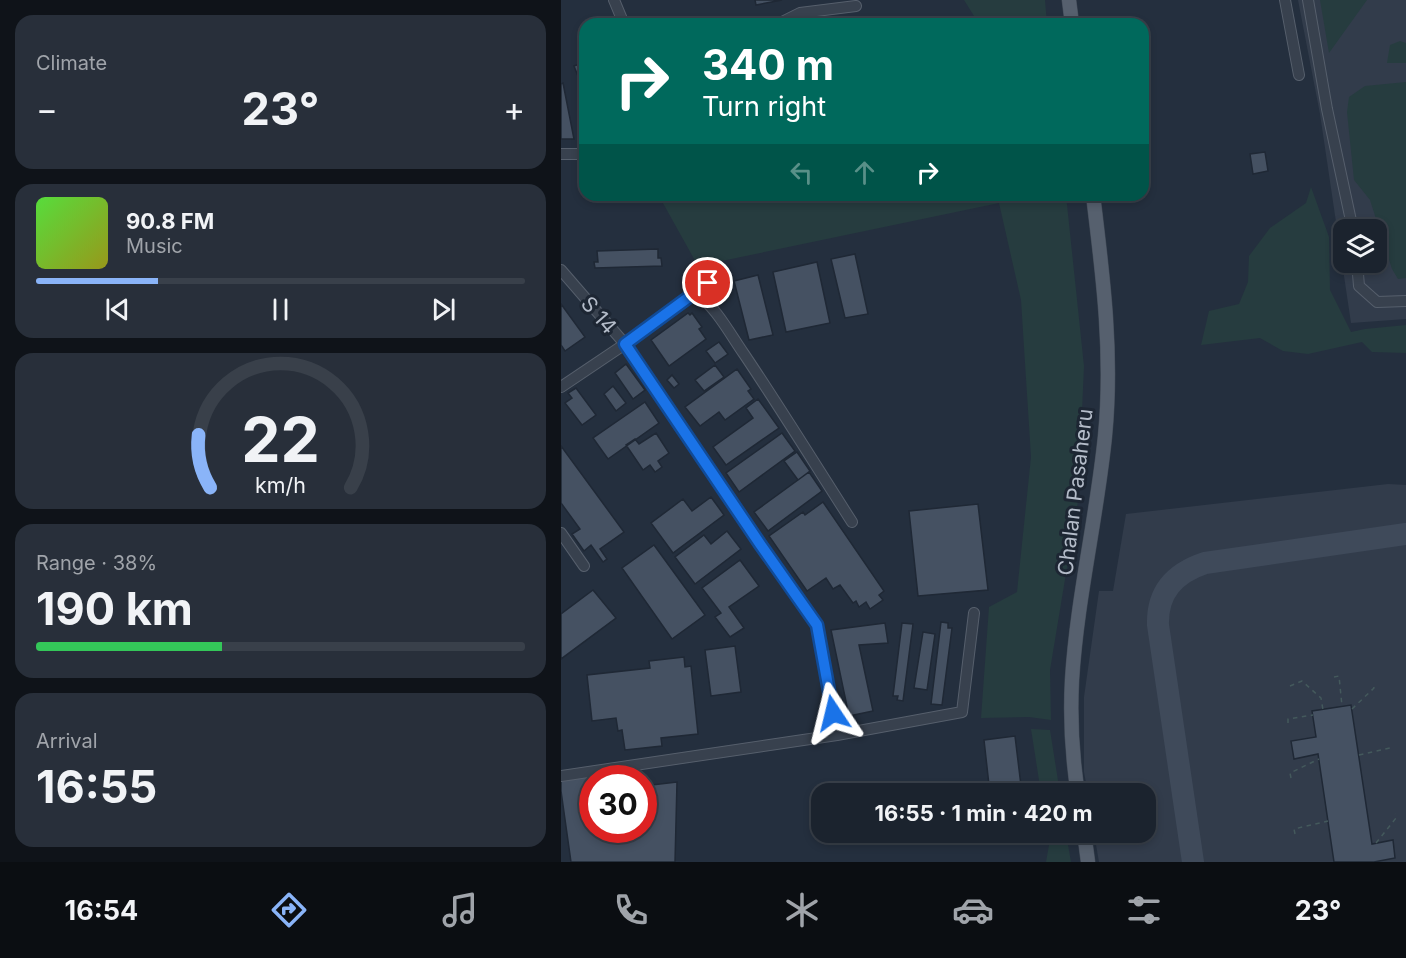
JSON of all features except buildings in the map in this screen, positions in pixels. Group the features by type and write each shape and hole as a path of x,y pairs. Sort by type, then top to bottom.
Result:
{"main road":[{"path":"1069,0 1071,18"},
{"name":"Chalan Pasaheru","path":"1077,783 1072,729 1072,680 1077,630 1102,460 1109,387 1106,308 1094,201"},
{"path":"1085,843 1088,862"}],"street":[{"path":"614,0 622,18"},
{"path":"1285,0 1299,75"},
{"path":"1308,0 1327,109 1351,219"},
{"path":"790,18 800,13 856,6"},
{"path":"561,154 579,154"},
{"name":"S 14","path":"561,270 625,344 817,625 837,735"},
{"path":"1358,273 1359,286 1377,302 1406,301"},
{"path":"561,387 625,344 708,283"},
{"path":"695,292 702,297 728,332 852,522"},
{"path":"561,533 584,566"},
{"path":"561,777 837,735 962,712 974,613"}],"path":[{"path":"1334,677 1339,676 1342,706"},
{"path":"1290,686 1302,681 1321,698 1323,710"},
{"path":"1352,709 1374,688 1373,685"},
{"path":"1288,723 1288,719 1313,715"},
{"path":"1359,755 1390,748 1390,744"},
{"path":"1291,778 1290,773 1319,759"},
{"path":"1376,843 1396,818 1395,814"},
{"path":"1295,834 1294,829 1328,821"}],"shaded area":[{"path":"1298,0 1406,0 1406,319 1351,323 1344,273 1387,273 1387,219 1336,219 1320,114"},
{"path":"1388,484 1406,485 1406,862 1099,862 1096,843 1156,843 1156,783 1086,783 1084,772 1084,697 1099,591 1113,591 1126,514"}],"green space":[{"path":"964,0 1045,0 1046,18 975,18"},
{"path":"1320,0 1367,0 1329,53"},
{"path":"1400,41 1406,43 1406,63 1387,63 1390,45"},
{"path":"1406,82 1406,278 1398,279 1392,269 1387,253 1387,219 1376,219 1370,200 1354,180 1347,112 1349,97 1365,86"},
{"path":"1311,187 1329,237 1330,290 1351,332 1406,325 1406,353 1372,352 1362,342 1308,354 1283,351 1260,338 1201,345 1209,311 1239,304 1248,282 1249,256 1270,228 1306,203"},
{"path":"662,201 1067,201 1084,366 1078,501 1050,670 1051,720 1029,717 981,718 989,607 1017,592 1031,457 1021,300 999,203 698,266"},
{"path":"1031,729 1050,730 1058,783 1039,783"},
{"path":"1049,843 1068,843 1071,862 1046,862"}],"taxiway":[{"path":"1193,862 1158,625 1161,603 1170,585 1185,572 1205,563 1406,534"}],"route":[{"path":"708,283 625,344 817,625 833,713"}]}
